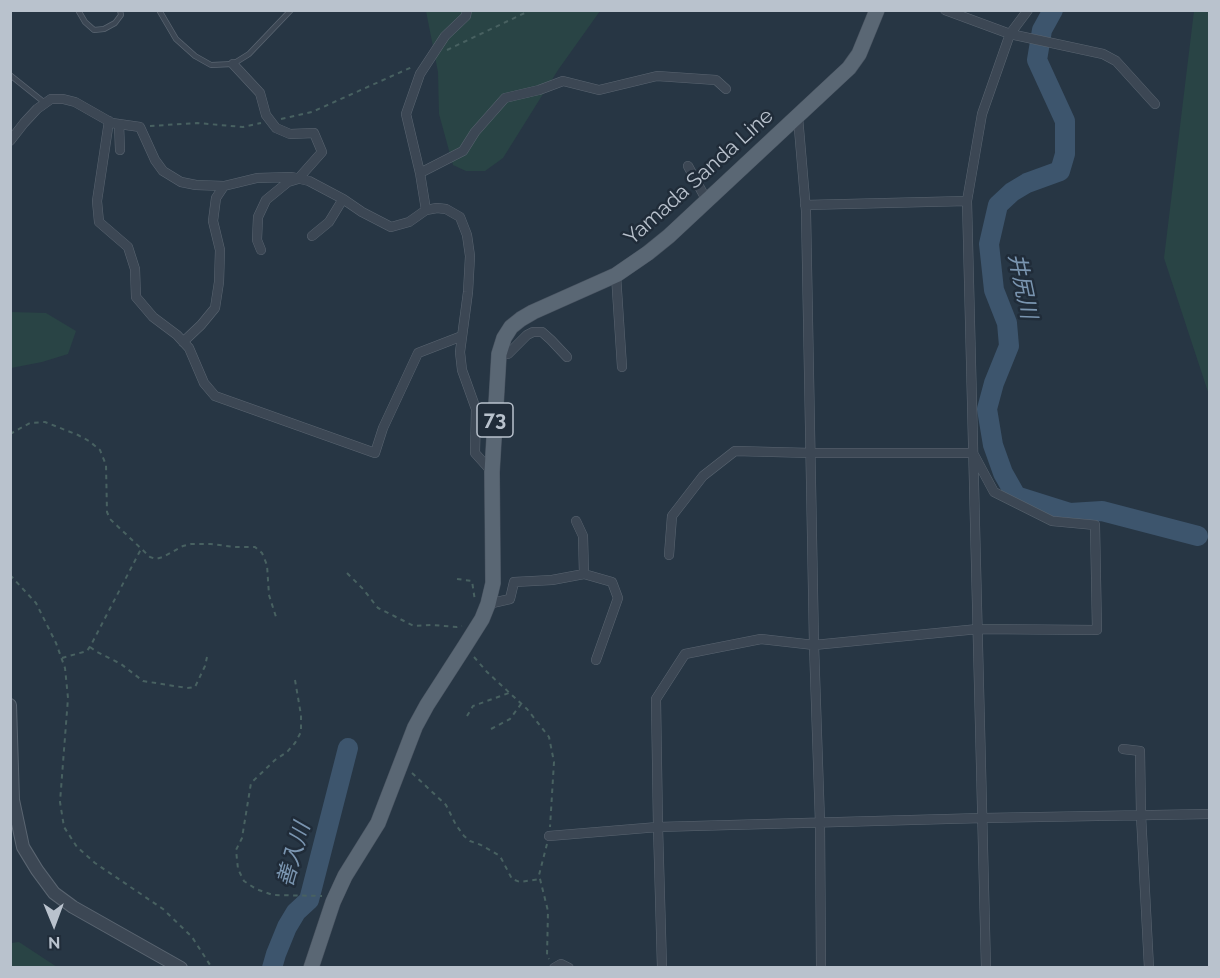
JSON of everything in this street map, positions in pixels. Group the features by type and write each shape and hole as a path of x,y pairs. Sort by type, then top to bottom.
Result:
{"main road":[{"name":"Yamada Sanda Line","path":"311,968 333,902 345,876 378,823 415,727 482,619 488,604 493,583 492,472 499,354 504,338 511,327 521,319 616,275 648,254 669,236 849,68 859,54 877,10"}],"street":[{"path":"426,210 406,114 420,74 445,36 466,16 467,10"},
{"path":"945,10 1010,34 1102,54 1116,61 1155,104"},
{"path":"986,968 967,201 982,114 1010,34 1028,10"},
{"path":"232,64 260,93 266,115 276,128 290,134 314,133 322,153 298,179 288,182 266,200 258,217 257,240 261,250"},
{"path":"420,173 463,151 475,132 505,98 563,81 599,90 657,76 716,80 726,90"},
{"path":"10,141 24,123 45,103 51,99 63,99 75,102 109,121 140,127 155,160 163,171 181,182 224,186 257,178 292,177 309,181 391,227 409,222 426,210 437,208 460,217 467,235 470,256 460,352 462,369 476,409 475,453 492,472"},
{"path":"798,117 805,205 820,823 821,968"},
{"path":"109,121 97,201 99,222 128,247 135,269 136,297 153,317 177,335 189,348 204,383 215,396 375,453 383,428 418,353 462,336"},
{"path":"119,124 120,150"},
{"path":"688,166 707,201"},
{"path":"183,342 215,308 219,282 219,250 213,220 216,198 224,186"},
{"path":"312,236 329,222 343,199"},
{"path":"805,205 967,201"},
{"path":"616,275 622,368"},
{"path":"499,354 505,355 511,352 527,335 542,332 567,357"},
{"path":"669,555 672,516 703,476 735,451 973,453"},
{"path":"662,968 657,827 656,699 685,654 761,639 814,645 978,629 1097,630 1095,525 1052,521 994,492 973,453"},
{"path":"576,521 583,536 584,574"},
{"path":"488,604 510,599 514,582 552,580 584,574 612,582 618,598 596,660"},
{"path":"10,705 13,800 23,847 37,870 54,893 73,907 181,968"},
{"path":"1123,749 1140,751 1149,968"},
{"path":"549,836 657,827 1209,814"},
{"path":"554,968 561,964 569,968"}],"lane":[{"path":"78,10 85,22 94,30 104,29 116,22 121,15 120,10"},
{"path":"159,10 176,39 195,56 211,65 232,64 249,54 291,10"},
{"path":"10,75 45,103"}],"path":[{"path":"445,51 531,10"},
{"path":"277,120 312,112 414,66"},
{"path":"140,127 197,123 243,127 266,122"},
{"path":"10,434 30,423 45,422 84,438 100,450 106,465 107,512 110,519 150,557 156,559 163,557 190,544 255,547 262,553 267,565 269,594 276,617"},
{"path":"61,658 87,651 90,647 141,549"},
{"path":"347,573 378,608 414,626 457,627 464,625"},
{"path":"10,575 36,603 56,643 64,668 68,698 60,802 64,827 77,847 95,863 163,909 192,937 212,968"},
{"path":"90,647 121,664 143,681 187,688 195,687 207,657"},
{"path":"295,680 301,715 301,732 287,752 251,783 243,838 236,850 238,869 244,881 256,889 273,895 321,895 333,902"},
{"path":"466,716 473,706 509,693"},
{"path":"491,729 510,719 521,704"},
{"path":"400,764 446,805 464,836 471,842 482,845 500,856 512,879 520,882 540,879"}],"green space":[{"path":"426,11 600,11 558,70 503,158 485,171 466,171 453,165 439,114 438,72"},
{"path":"1194,11 1210,11 1209,395 1164,258"},
{"path":"11,312 46,313 76,331 68,354 11,368"},
{"path":"19,942 57,967 11,967 11,943"}],"waterway":[{"name":"井尻川","path":"1053,10 1042,30 1037,60 1065,121 1065,154 1060,171 1027,183 1012,192 998,205 989,244 994,290 1007,323 1009,346 994,383 987,409 993,445 1003,473 1016,496 1070,513 1102,511 1198,536"},
{"name":"善入川","path":"272,968 287,927 296,912 309,900 348,748"}]}
